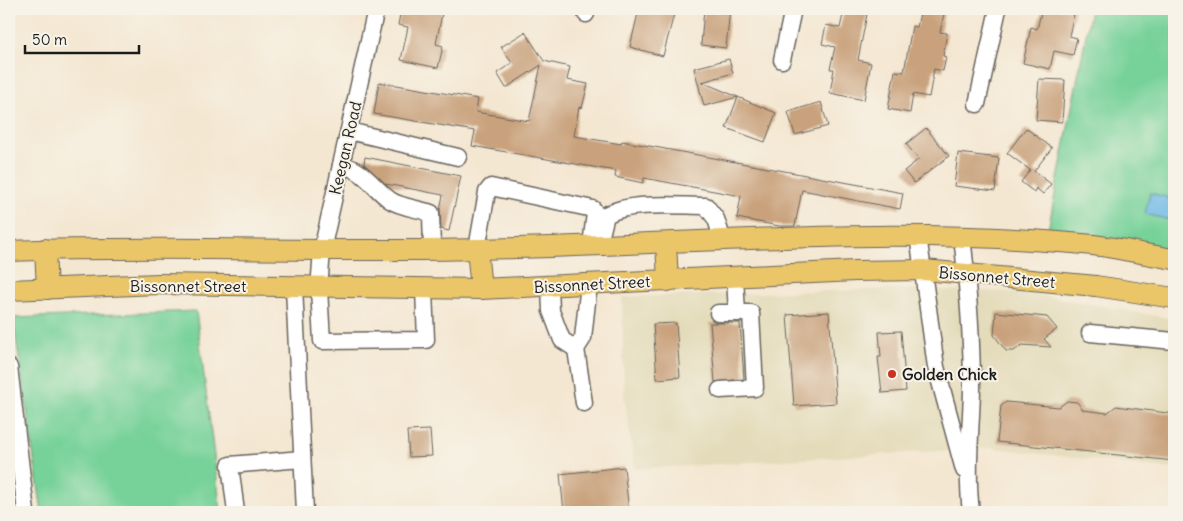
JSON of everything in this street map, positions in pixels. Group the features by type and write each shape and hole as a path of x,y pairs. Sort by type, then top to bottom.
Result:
{"main road":[{"path":"9,251 130,248 477,250 918,235 1096,246 1174,259"},
{"path":"666,243 668,281"},
{"path":"45,250 47,289"},
{"path":"477,250 481,289"},
{"name":"Bissonnet Street","path":"9,290 159,284 319,288 481,289 855,271 924,270 1096,286 1174,298"}],"street":[{"name":"Keegan Road","path":"376,9 322,250 319,288 322,342 426,340 424,289"},
{"path":"782,60 793,9"},
{"path":"977,104 998,9"},
{"path":"349,131 458,157"},
{"path":"341,165 352,167 362,172 367,180 392,202 431,213 432,250"},
{"path":"477,250 487,192 491,187 593,209 596,213 596,245"},
{"path":"596,245 606,215 614,211 639,207 706,206 716,219 723,241"},
{"path":"918,235 936,367 967,480 970,512"},
{"path":"962,237 972,372 971,436 967,480"},
{"path":"734,278 737,313"},
{"path":"584,402 576,349 583,338 590,284"},
{"path":"550,286 551,311 562,340 576,349"},
{"path":"294,287 305,512"},
{"path":"718,313 751,312 755,388 720,390"},
{"path":"1090,333 1174,341"},
{"path":"9,367 26,512"},
{"path":"236,512 230,466 302,459"}],"shaded area":[{"path":"900,289 1022,292 1174,319 1174,469 992,448 635,469 624,394 622,297"},
{"path":"9,341 33,512 9,512"}],"green space":[{"path":"1091,9 1174,9 1174,253 1048,230"},
{"path":"196,311 221,512 42,512 13,318"}],"water":[{"path":"1150,193 1174,199 1174,221 1145,214"}],"building":[{"path":"401,9 415,12 416,9 443,9 436,44 443,46 438,68 401,60 408,27 398,25"},
{"path":"639,9 650,9 674,14 663,56 630,47"},
{"path":"704,9 730,9 726,48 701,45"},
{"path":"921,9 945,9 940,32 947,33 943,56 946,57 943,71 934,69 929,97 913,94 910,113 888,109 895,71 904,72 912,26 917,27"},
{"path":"1042,9 1075,9 1069,36 1077,38 1073,55 1054,51 1050,69 1023,63 1031,27 1037,29"},
{"path":"844,10 867,14 858,60 871,63 864,100 830,93 834,69 830,69 835,47 822,44 826,25 840,28"},
{"path":"525,32 544,61 570,67 567,80 588,84 582,108 579,107 574,136 621,144 622,141 903,193 900,209 802,190 795,226 779,226 737,218 741,196 644,178 643,183 615,177 616,171 472,146 475,131 374,114 379,82 478,99 476,112 529,121 541,65 506,88 497,73 512,63 501,47"},
{"path":"729,59 733,73 702,82 738,97 704,106 694,68"},
{"path":"1039,79 1065,80 1062,122 1036,120"},
{"path":"738,97 776,113 765,142 726,128"},
{"path":"821,102 828,126 795,135 788,112"},
{"path":"926,128 949,156 914,183 904,171 919,159 906,144"},
{"path":"1026,128 1052,148 1034,171 1051,184 1043,194 1036,188 1034,192 1021,182 1030,170 1007,153"},
{"path":"958,153 999,158 995,191 954,186"},
{"path":"365,157 461,176 449,231 441,229 440,210 443,195 386,184 364,164"},
{"path":"829,312 836,403 794,406 787,315"},
{"path":"996,312 1047,317 1057,329 1044,339 1051,347 1022,345 1014,351 1006,351 994,335"},
{"path":"676,323 680,377 657,379 653,324"},
{"path":"710,323 740,323 744,379 715,382"},
{"name":"Golden Chick","path":"901,331 906,391 882,393 878,357 881,357 879,332"},
{"path":"1067,401 1077,402 1083,410 1107,413 1116,406 1174,414 1174,461 997,442 1001,406 1006,402 1059,407"},
{"path":"430,430 432,456 409,457 407,431"},
{"path":"624,467 629,512 564,512 560,474"}],"place":[{"name":"Golden Chick","path":"892,374"}]}
